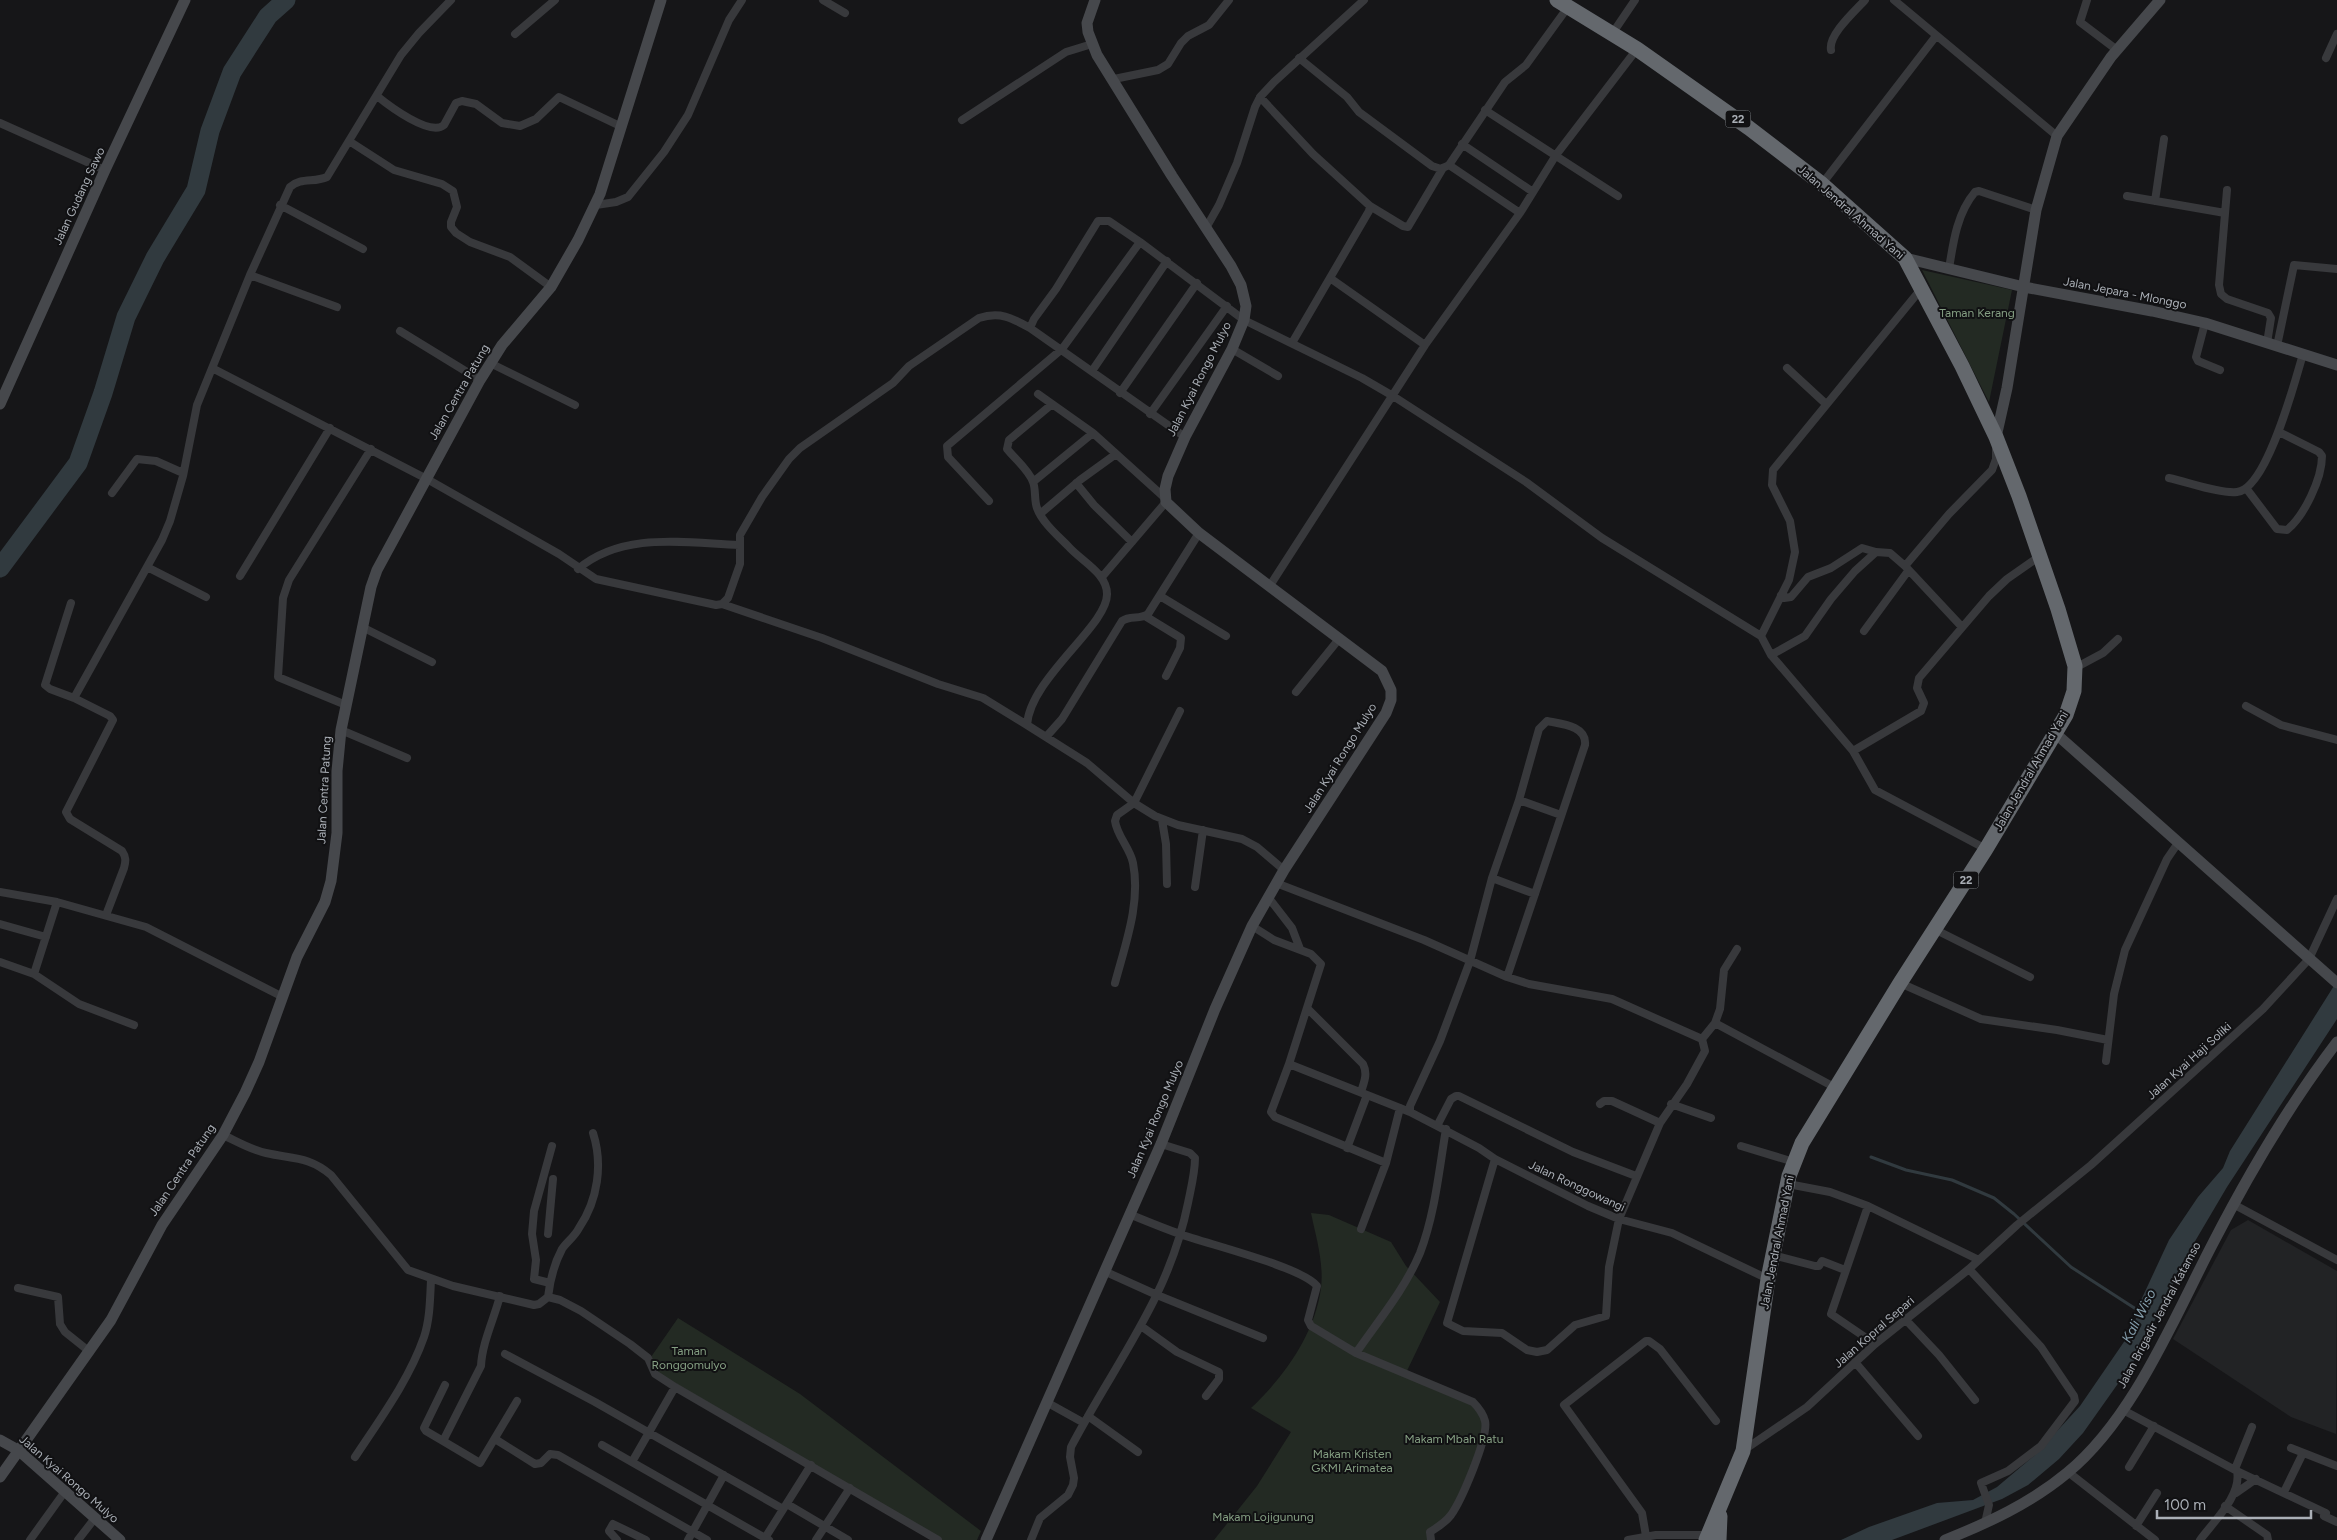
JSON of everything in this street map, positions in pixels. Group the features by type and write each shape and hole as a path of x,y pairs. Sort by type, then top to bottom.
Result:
{"highway":[{"name":"Jalan Jendral Ahmad Yani","path":"1562,4 1637,49 1742,122 1822,184 1905,258 1962,366 1996,437 2040,556 2075,668 2073,696 2066,715 1986,849 1900,983 1802,1143 1794,1162 1768,1280 1743,1451 1720,1509 1713,1538"}],"street":[{"name":"Jalan Gudang Sawo","path":"0,404 105,170 186,0"},
{"path":"74,698 147,567 170,521 183,473 197,404 280,205 290,187 296,182 317,181 327,177 401,55 419,33 452,0"},
{"path":"515,34 555,0"},
{"name":"Jalan Centra Patung","path":"0,1478 111,1320 162,1225 222,1135 245,1093 274,1025 297,958 325,902 331,880 337,833 337,771 341,730 362,627 377,570 490,363 502,345 551,287 596,205 662,0"},
{"path":"596,205 628,198 664,152 688,114 707,75 729,20 742,0"},
{"path":"824,0 845,13"},
{"name":"Jalan Kyai Rongo Mulyo","path":"986,1540 1048,1403 1252,926 1284,870 1376,730 1392,700 1389,682 1382,671 1199,533 1165,500 1168,476 1185,438 1232,349 1244,320 1246,306 1241,285 1092,44 1088,32 1088,23 1095,0"},
{"path":"1114,78 1158,70 1168,64 1181,43 1188,36 1209,25 1229,0"},
{"path":"1206,228 1220,205 1260,97 1364,0"},
{"path":"1612,34 1635,0"},
{"path":"1831,50 1830,43 1835,35 1866,0"},
{"path":"1894,0 2057,136"},
{"path":"2087,0 2080,22 2117,50"},
{"path":"1864,631 1907,568 1949,514 1992,470 1996,459 1996,437 2007,388 2036,210 2057,136 2091,83 2160,0"},
{"path":"1260,97 1323,164 1370,206 1402,226 1408,227 1446,166 1504,82 1526,64 1562,4"},
{"path":"2326,58 2337,34"},
{"path":"1822,184 1936,36"},
{"path":"962,120 1066,52 1092,44"},
{"path":"1269,587 1425,345 1520,213 1556,155 1637,49"},
{"path":"1300,58 1347,97 1359,112 1432,166 1446,166 1520,213"},
{"path":"377,96 403,117 436,127 444,125 456,103 462,101 476,104 502,123 520,126 536,119 559,97 620,126"},
{"path":"1485,110 1618,196"},
{"path":"0,123 105,170"},
{"path":"2155,201 2164,138"},
{"path":"349,140 394,170 442,184 453,191 458,207 451,222 451,227 456,233 470,242 510,257 551,287"},
{"path":"1462,144 1533,192"},
{"path":"2227,190 2219,285 2220,294 2227,299 2268,314 2271,318 2272,344"},
{"path":"1949,270 1954,236 1975,192 1979,191 2036,210"},
{"path":"2127,196 2225,213"},
{"path":"280,205 363,248"},
{"path":"1292,343 1369,211 1370,206"},
{"path":"1030,328 1098,221 1110,221 1197,283 1244,320 1393,396 1526,482 1602,538 1761,636 1771,655 1853,751 1875,790 1986,849"},
{"path":"989,501 948,457 947,447 1062,349 1140,242"},
{"name":"Jalan Jepara - Mlonggo","path":"1905,258 2024,287 2205,323 2337,366"},
{"path":"1092,371 1167,261"},
{"path":"2272,344 2294,264 2337,269"},
{"path":"250,275 337,307"},
{"path":"1330,278 1425,345"},
{"path":"1120,392 1197,283"},
{"path":"1761,636 1791,573 1795,544 1790,521 1772,485 1772,475 1826,404 1921,289"},
{"path":"1150,414 1227,306"},
{"path":"722,604 728,598 740,564 742,554 739,546 740,535 762,497 789,459 800,448 892,383 909,366 978,318 991,314 1003,314 1030,328 1185,438"},
{"path":"2205,323 2196,357 2198,361 2220,370"},
{"path":"400,331 480,380"},
{"path":"1232,349 1278,376"},
{"path":"2169,478 2234,493 2246,488 2260,471 2279,432 2303,354"},
{"path":"490,363 575,405"},
{"path":"212,368 426,479 559,554 596,579 708,604 722,604 822,638 938,684 983,698 1086,763 1134,803 1162,820 1242,839 1257,847 1284,870"},
{"path":"1787,368 1826,404"},
{"path":"1038,394 1093,434 1165,500 1102,577"},
{"path":"1027,725 1029,713 1051,674 1093,623 1108,596 1102,577 1069,548 1040,514 1033,482 1007,449 1007,443 1051,405"},
{"path":"240,576 330,428"},
{"path":"2246,488 2277,529 2287,530 2304,511 2309,501 2322,456 2319,452 2279,432"},
{"path":"1033,482 1093,434"},
{"path":"346,706 278,677 283,598 289,580 371,449"},
{"path":"1040,514 1076,483 1116,454"},
{"path":"112,493 137,459 156,461 183,473"},
{"path":"1076,483 1094,505 1132,542"},
{"path":"1145,616 1160,596 1199,533"},
{"path":"578,568 603,553 629,544 663,543 739,546"},
{"path":"1781,595 1784,598 1791,597 1808,578 1830,568 1862,548 1890,553 1907,568 1962,627"},
{"path":"1771,655 1805,636 1831,599 1855,571 1876,552"},
{"path":"1853,751 1923,708 1924,703 1918,692 1916,682 1962,627 2007,579 2040,556"},
{"path":"147,567 206,598"},
{"path":"1160,596 1226,636"},
{"path":"71,602 45,685 110,716 113,720 66,812 70,819 122,851 125,855 124,868 106,915"},
{"path":"1046,737 1062,719 1122,622 1127,618 1145,616 1181,638 1180,648 1166,676"},
{"path":"362,627 432,662"},
{"path":"1296,692 1339,639"},
{"path":"2075,668 2103,653 2118,639"},
{"path":"2246,706 2281,724 2337,740"},
{"path":"1115,983 1132,921 1134,896 1133,862 1114,821 1117,815 1134,803 1180,711"},
{"path":"1410,1112 1412,1101 1440,1041 1470,961 1492,878 1519,800 1541,725 1547,721 1580,731 1585,740 1507,977"},
{"path":"341,730 407,758"},
{"path":"2055,733 2334,980"},
{"path":"1519,800 1561,815"},
{"path":"1162,820 1166,844 1167,884"},
{"path":"1196,887 1204,830"},
{"path":"2106,1062 2118,972 2125,950 2167,859 2178,843"},
{"path":"1492,878 1534,894"},
{"path":"1276,883 1424,940 1507,977 1529,984 1612,999 1702,1039"},
{"path":"0,892 57,902 146,927 283,997"},
{"path":"1268,897 1288,921 1300,949"},
{"name":"Jalan Kyai Haji Soliki","path":"2017,1225 2098,1158 2263,1009 2309,959 2337,899"},
{"path":"34,974 57,902"},
{"path":"0,924 46,937"},
{"path":"1252,926 1274,940 1316,956 1322,964 1290,1064 1273,1104 1272,1114 1282,1122 1386,1163"},
{"path":"1934,929 2030,977"},
{"path":"1702,1039 1715,1023 1720,1009 1724,970 1737,949"},
{"path":"0,962 34,974 79,1004 134,1025"},
{"path":"1900,983 1976,1017 2066,1031 2108,1040"},
{"path":"1308,1010 1363,1064 1366,1070 1364,1094 1347,1148"},
{"path":"1715,1023 1836,1088"},
{"path":"1495,1160 1447,1318 1449,1324 1464,1331 1502,1334 1527,1350 1537,1352 1547,1350 1575,1325 1604,1318 1610,1287 1609,1267 1619,1219 1660,1123 1671,1104 1687,1084 1705,1051 1702,1039"},
{"name":"Jalan Brigadir Jendral Katamso","path":"1944,1540 1985,1523 2038,1495 2068,1472 2100,1440 2124,1410 2233,1204 2277,1131 2337,1042"},
{"name":"Jalan Ronggowangi","path":"1290,1064 1410,1112 1446,1129 1495,1160 1619,1219 1672,1234 1768,1280"},
{"path":"1438,1126 1451,1099 1459,1096 1573,1152 1636,1176"},
{"path":"1600,1104 1604,1101 1612,1101 1660,1123"},
{"path":"1671,1104 1711,1118"},
{"path":"1362,1229 1386,1163 1400,1108"},
{"path":"1356,1353 1407,1277 1420,1251 1434,1198 1446,1129"},
{"path":"222,1135 264,1153 306,1159 319,1164 331,1175 408,1270 431,1280 534,1305 539,1304 548,1297 554,1267 563,1247 578,1230 591,1204 599,1163 593,1133"},
{"path":"1031,1540 1040,1518 1068,1495 1074,1478 1070,1457 1072,1447 1157,1295 1181,1234 1195,1158 1190,1153 1160,1144"},
{"path":"550,1282 534,1279 536,1260 532,1234 537,1198 545,1176 552,1146"},
{"path":"1741,1146 1794,1162"},
{"path":"548,1234 553,1180"},
{"path":"1788,1184 1830,1192 1868,1206 1979,1260"},
{"path":"2233,1204 2337,1260"},
{"path":"1868,1206 1831,1314 1875,1344"},
{"path":"1129,1214 1181,1234 1284,1267 1312,1281 1317,1286 1317,1290 1309,1324 1356,1353 1473,1402 1481,1410 1486,1422 1484,1440 1463,1492 1447,1519 1430,1532 1431,1540"},
{"name":"Jalan Kopral Separi","path":"1743,1451 1807,1407 1875,1344 1969,1269 2017,1225"},
{"path":"1773,1255 1815,1266 1819,1266 1822,1261 1845,1270"},
{"path":"1969,1269 2041,1347 2074,1396 2075,1401 2042,1446 2008,1471 1983,1482 1982,1487 1989,1505 1985,1523"},
{"path":"1104,1271 1157,1295 1263,1338"},
{"path":"355,1457 394,1395 416,1354 428,1317 431,1280"},
{"path":"18,1288 58,1297 60,1324 72,1338 90,1352"},
{"path":"443,1441 481,1366 480,1357 495,1319 500,1296"},
{"path":"548,1297 560,1300 581,1311 630,1344 648,1358 655,1374 675,1387 938,1540"},
{"path":"1905,1319 1939,1355 1975,1400"},
{"path":"1141,1326 1177,1352 1219,1372 1219,1379 1206,1396"},
{"path":"1646,1536 1642,1513 1565,1409 1565,1403 1649,1341 1660,1349 1716,1422"},
{"path":"505,1354 596,1402 647,1433 724,1475 848,1540"},
{"path":"1855,1362 1918,1436"},
{"path":"445,1385 424,1428 480,1463 517,1401"},
{"path":"632,1462 675,1387"},
{"path":"1048,1403 1086,1419 1138,1452"},
{"path":"2124,1410 2236,1470 2326,1513 2324,1516 2337,1522"},
{"path":"2129,1467 2154,1426"},
{"path":"2236,1493 2239,1478 2236,1470 2252,1428"},
{"path":"495,1439 535,1464 541,1463 550,1454 558,1455 707,1540"},
{"name":"Jalan Kyai Rongo Mulyo","path":"0,1440 18,1450 66,1490 120,1540"},
{"path":"602,1445 707,1503 767,1539 811,1465"},
{"path":"2291,1448 2337,1466 2337,1458"},
{"path":"2284,1492 2303,1454"},
{"path":"2068,1472 2156,1540"},
{"path":"688,1540 724,1475"},
{"path":"2200,1540 2236,1493 2256,1479"},
{"path":"816,1540 850,1488"},
{"path":"30,1540 66,1490"},
{"path":"2136,1526 2157,1493"},
{"path":"2226,1506 2267,1535 2268,1540"},
{"path":"78,1540 95,1518"},
{"path":"617,1540 609,1532 610,1526 613,1524 646,1540"},
{"path":"1628,1540 1646,1536 1713,1538"}],"shaded area":[{"path":"2248,1220 2337,1271 2336,1434 2291,1417 2173,1339 2231,1230"}],"green space":[{"name":"Taman Kerang","path":"1922,270 2012,290 1989,402"},
{"name":"Makam Kristen GKMI Arimatea","path":"1311,1213 1329,1215 1391,1242 1406,1266 1440,1302 1405,1375 1472,1403 1485,1422 1483,1440 1450,1513 1429,1540 1214,1540 1257,1486 1291,1432 1251,1408 1275,1383 1296,1354 1305,1338 1318,1305 1322,1279 1319,1250"},
{"name":"Taman Ronggomulyo","path":"678,1318 800,1394 981,1531 977,1540 942,1540 658,1373 651,1357"}],"water":[{"name":"Kali Wiso","path":"2337,981 2337,1019 2227,1187 2194,1243 2134,1361 2083,1433 2059,1459 2028,1485 2002,1499 1892,1540 1841,1540 1869,1527 1937,1503 1973,1500 1997,1487 2036,1454 2080,1406 2128,1336 2137,1316 2136,1311 2169,1240 2198,1197 2223,1168 2230,1151"}],"waterway":[{"path":"0,568 78,463 103,393 126,317 155,258 196,190 210,131 232,72 268,16 286,0"},
{"name":"Kali Wiso","path":"1871,1157 1906,1170 1952,1180 1994,1198 2071,1267 2139,1311"}],"park label":[{"name":"Makam Mbah Ratu","path":"1454,1439"},
{"name":"Makam Lojigunung","path":"1263,1517"}]}
